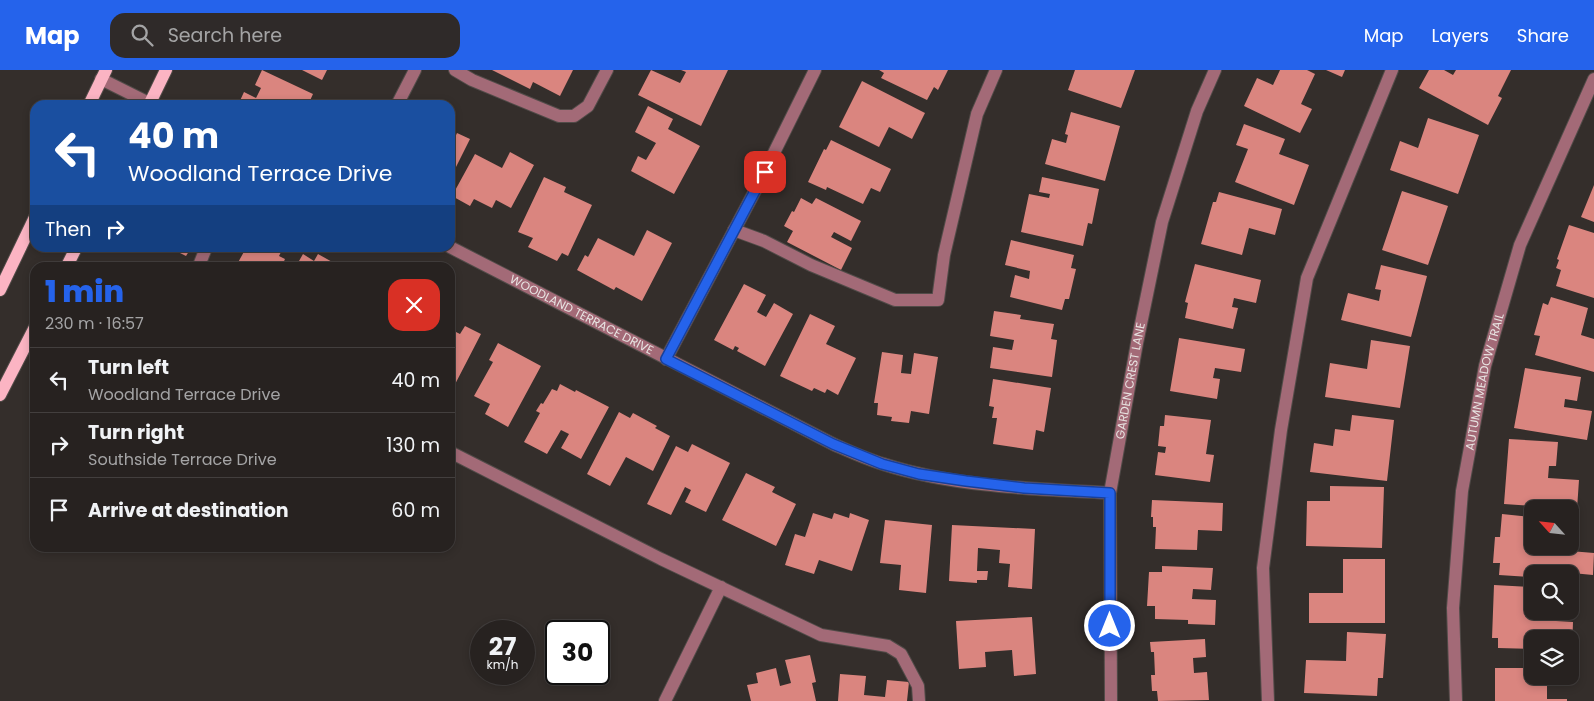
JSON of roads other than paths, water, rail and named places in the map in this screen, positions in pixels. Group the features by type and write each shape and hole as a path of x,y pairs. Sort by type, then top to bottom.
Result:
{"main road":[{"path":"152,100 166,70"},
{"path":"90,100 103,74"},
{"path":"0,290 30,227"},
{"path":"0,395 30,337"}],"street":[{"path":"400,100 415,70"},
{"path":"455,70 472,80 559,116 574,116 588,106 607,70"},
{"path":"666,359 815,70"},
{"path":"734,230 764,241 811,265 895,300 938,300 944,255 977,114 996,70"},
{"name":"GARDEN CREST LANE","path":"1111,701 1110,493 1137,343 1162,222 1197,111 1215,70"},
{"path":"1268,701 1263,568 1281,430 1307,278 1392,70"},
{"path":"103,74 144,100"},
{"name":"AUTUMN MEADOW TRAIL","path":"1456,701 1453,608 1462,491 1486,366 1520,245 1594,80"},
{"name":"WOODLAND TERRACE DRIVE","path":"455,250 833,444 882,464 919,474 966,481 1024,488 1110,493"},
{"path":"455,454 821,635 888,646 901,654 918,686 919,701"},
{"path":"665,701 721,587"}]}
